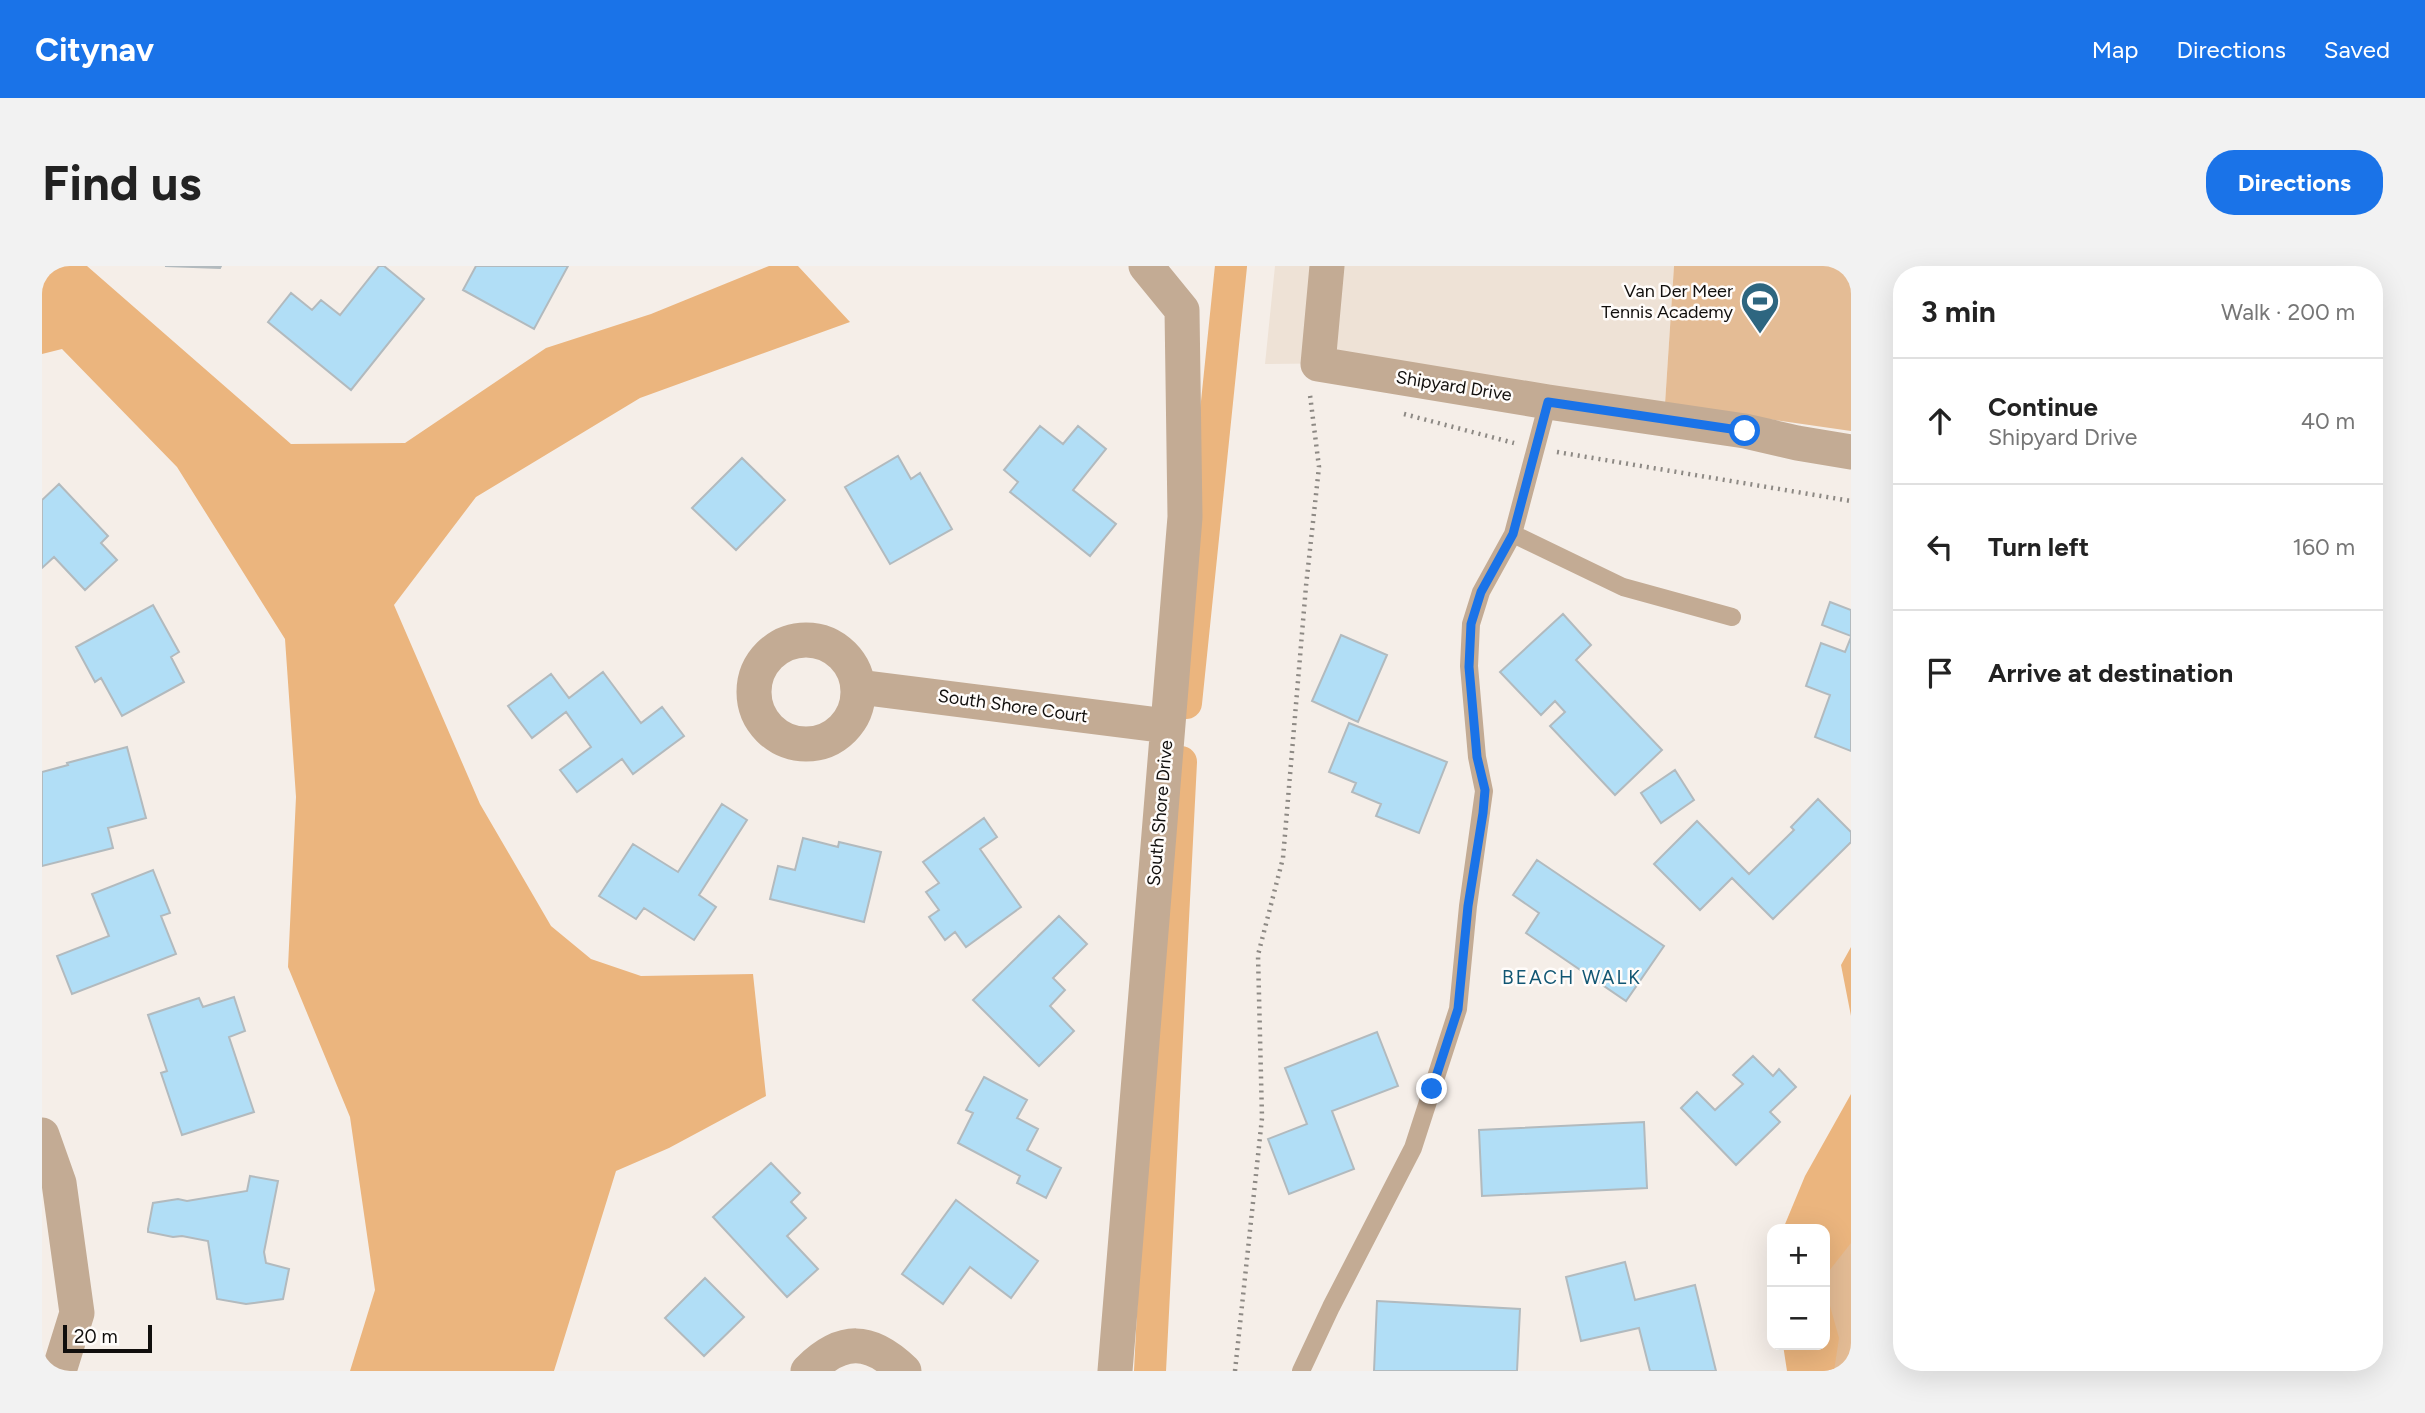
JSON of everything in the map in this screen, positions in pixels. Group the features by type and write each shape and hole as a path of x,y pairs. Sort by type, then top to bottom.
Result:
{"street":[{"name":"South Shore Drive","path":"1115,1371 1185,517 1182,310 1146,266"},
{"name":"Shipyard Drive","path":"1327,266 1318,364 1745,431 1851,452"},
{"name":"South Shore Court","path":"859,687 1167,726"},
{"path":"42,1135 59,1184 77,1313 59,1371"},
{"path":"808,1371 823,1356 844,1347 867,1346 888,1355 904,1371"}],"lane":[{"path":"1301,1371 1413,1149 1458,1009 1468,906 1485,790 1477,757 1469,667 1471,624 1481,592 1513,534 1548,402"},
{"path":"1513,534 1623,587 1732,617"}],"path":[{"path":"1235,1371 1262,1118 1258,955 1283,858 1319,467 1309,388"},
{"path":"1402,413 1535,449 1851,501"}],"shaded area":[{"path":"42,266 87,266 291,444 405,443 546,348 651,314 769,266 798,266 850,322 640,398 476,497 394,605 480,804 551,926 591,959 641,976 753,974 766,1096 669,1148 616,1171 554,1371 350,1371 375,1290 350,1117 288,967 296,797 285,639 177,467 62,349 42,354"},
{"path":"1275,266 1674,266 1665,404 1354,363 1265,364"},
{"name":"Van Der Meer Tennis Academy","path":"1674,266 1851,266 1851,431 1665,404"},
{"path":"1851,947 1851,1016 1841,965"},
{"path":"1851,1094 1851,1243 1830,1270 1830,1224 1785,1224 1805,1176"},
{"path":"1851,1141 1851,1371 1813,1371 1823,1350 1830,1350 1830,1233"},
{"path":"1830,1306 1839,1338 1834,1371 1787,1371 1784,1350 1830,1350"}],"building":[{"path":"165,266 221,266 220,268"},
{"path":"379,266 384,266 424,299 351,390 268,322 291,293 312,310 321,300 340,315"},
{"path":"476,266 568,266 534,329 463,290"},
{"path":"1040,426 1063,444 1078,426 1106,449 1073,490 1116,524 1090,556 1010,492 1018,482 1004,470"},
{"path":"898,456 911,479 920,473 952,529 890,564 845,487"},
{"path":"742,458 785,500 736,550 692,508"},
{"path":"59,484 108,536 101,543 117,560 85,590 54,557 42,568 42,500"},
{"path":"1830,602 1851,610 1851,636 1822,625"},
{"path":"153,605 179,652 171,657 184,682 122,716 101,678 95,682 76,647"},
{"path":"1563,614 1591,645 1576,660 1662,750 1615,795 1550,726 1565,712 1555,701 1541,715 1500,672"},
{"path":"1341,635 1387,655 1358,722 1312,701"},
{"path":"1851,637 1851,751 1815,737 1830,695 1806,686 1821,643 1845,652"},
{"path":"603,672 641,723 662,707 684,736 633,774 622,759 577,792 560,770 591,747 566,712 532,738 508,706 551,674 569,698"},
{"path":"1349,723 1447,762 1419,833 1376,816 1381,804 1352,792 1356,783 1329,772"},
{"path":"127,747 146,818 108,828 113,848 42,866 42,772"},
{"path":"1675,770 1694,800 1661,823 1641,793"},
{"path":"1818,799 1851,832 1851,842 1773,919 1732,878 1700,910 1654,864 1697,821 1749,874 1794,830 1791,827"},
{"path":"722,804 747,820 699,895 716,907 694,940 644,908 636,919 599,896 633,844 678,872"},
{"path":"984,818 997,837 980,849 1021,907 966,947 955,932 945,940 929,917 939,910 926,892 939,883 923,862"},
{"path":"803,838 838,847 839,842 881,852 864,922 770,899 778,866 795,870"},
{"path":"1537,860 1664,946 1626,1001 1526,933 1539,913 1513,895"},
{"path":"153,870 170,913 161,916 176,954 72,994 57,956 109,936 92,894"},
{"path":"1059,916 1087,944 1053,978 1065,990 1050,1006 1074,1031 1039,1066 973,1000"},
{"path":"234,997 245,1031 229,1037 254,1112 182,1135 161,1073 167,1071 148,1015 199,998 203,1007"},
{"path":"1377,1032 1398,1086 1332,1111 1354,1169 1289,1194 1268,1139 1307,1124 1285,1068"},
{"path":"1753,1056 1773,1076 1779,1069 1796,1087 1770,1112 1780,1122 1736,1165 1681,1108 1697,1092 1715,1110 1743,1084 1733,1075"},
{"path":"984,1077 1027,1100 1017,1118 1038,1129 1027,1150 1061,1168 1046,1198 1017,1183 1020,1176 958,1143 973,1113 966,1110"},
{"path":"1644,1122 1647,1188 1482,1196 1479,1130"},
{"path":"771,1163 800,1193 791,1202 806,1218 787,1236 818,1269 787,1297 713,1217"},
{"path":"250,1176 278,1181 264,1252 266,1263 289,1269 283,1299 246,1304 217,1299 208,1241 148,1232 148,1229 153,1203 178,1199 187,1201 247,1191"},
{"path":"956,1200 1038,1261 1011,1298 970,1267 943,1304 902,1274"},
{"path":"1625,1262 1635,1300 1695,1285 1716,1371 1650,1371 1639,1328 1581,1341 1566,1277"},
{"path":"705,1278 744,1317 704,1356 665,1318"},
{"path":"1377,1301 1520,1309 1517,1371 1374,1371"}],"waterway":[{"path":"1186,703 1231,266"},
{"path":"1150,1371 1181,762"}],"place":[{"name":"Van Der Meer Tennis Academy","path":"1760,335"}],"district":[{"name":"BEACH WALK","path":"1572,977"}],"route":[{"path":"1432,1089 1458,1009 1468,906 1485,790 1477,757 1469,667 1471,624 1481,592 1513,534 1548,402 1745,431"}]}
